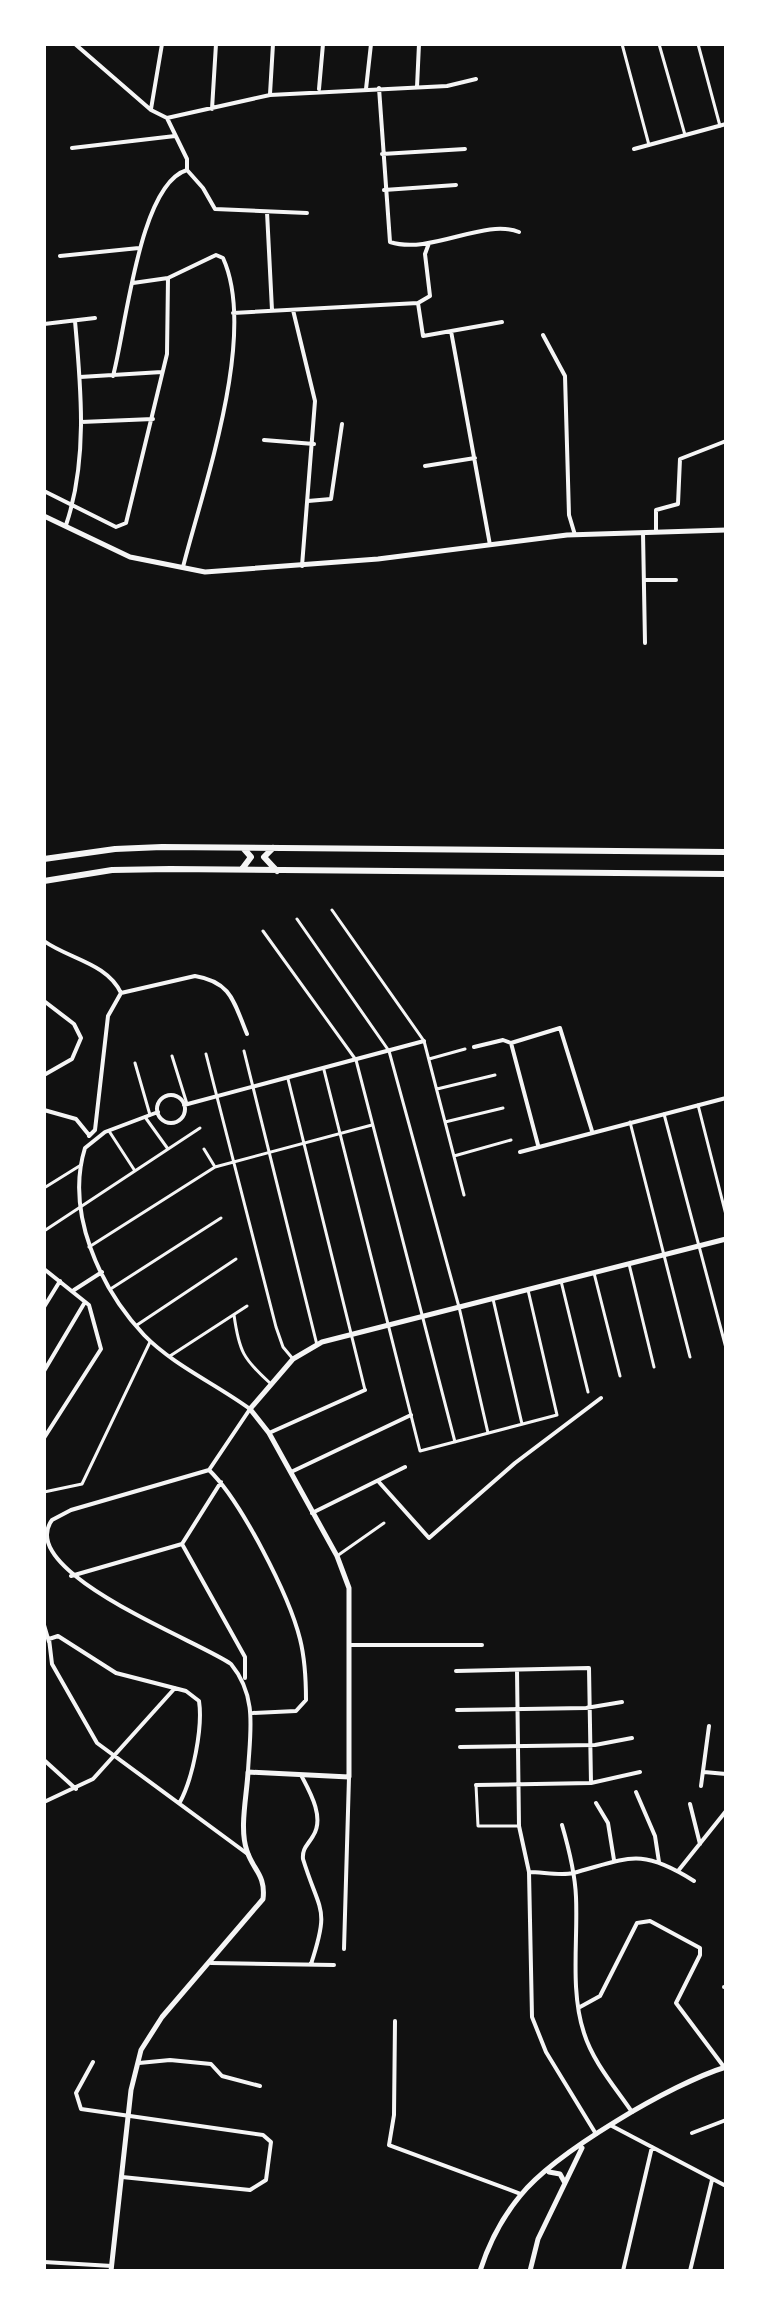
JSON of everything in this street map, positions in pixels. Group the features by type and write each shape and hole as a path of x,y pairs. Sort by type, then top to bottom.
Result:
{"highway":[{"path":"240,848 249,851 251,857 242,869"},
{"path":"277,848 267,851 264,857 277,871"},
{"path":"44,859 115,849 726,852"},
{"path":"44,881 112,870 725,872"}],"street":[{"path":"75,44 151,110 167,118 270,95 417,87 476,79"},
{"path":"151,110 162,44"},
{"path":"212,109 216,44"},
{"path":"270,95 273,44"},
{"path":"319,90 323,44"},
{"path":"366,89 371,44"},
{"path":"417,87 419,44"},
{"path":"622,44 649,145"},
{"path":"659,44 685,135"},
{"path":"634,149 723,125 698,44"},
{"path":"379,88 390,242 429,243 505,228 519,232"},
{"path":"167,118 187,159 187,170 215,209 307,213"},
{"path":"72,148 175,136"},
{"path":"382,154 465,149"},
{"path":"113,376 139,248 158,196 175,174 187,170"},
{"path":"384,190 456,185"},
{"path":"267,212 272,310"},
{"path":"233,313 418,303 430,294 425,254 429,243"},
{"path":"60,256 139,248"},
{"path":"133,283 168,278 208,257 223,258 233,313 223,424 182,570"},
{"path":"44,491 121,527 126,523 153,419 168,344 168,278"},
{"path":"418,303 422,335 502,322"},
{"path":"293,310 315,401 302,566"},
{"path":"44,324 95,318"},
{"path":"66,525 73,505 81,422 75,321"},
{"path":"451,331 490,545"},
{"path":"543,335 565,376 569,515 575,535"},
{"path":"80,377 162,372"},
{"path":"81,422 153,419"},
{"path":"308,501 331,499 342,424"},
{"path":"264,440 314,444"},
{"path":"656,531 656,510 678,504 680,459 726,441"},
{"path":"425,466 475,458"},
{"path":"44,516 130,557 182,570 225,572 575,535 726,530"},
{"path":"643,531 645,643"},
{"path":"644,580 676,580"},
{"path":"332,910 424,1041 464,1195"},
{"path":"297,919 389,1051 459,1307 488,1433"},
{"path":"263,931 356,1060 425,1316 455,1442"},
{"path":"44,941 62,955 105,972 121,993"},
{"path":"247,1034 230,991 207,978 195,976 121,993 108,1016 95,1130 85,1148 82,1164 82,1205 89,1247 137,1325 170,1356 250,1409 269,1433 337,1556 349,1588 351,1645 344,1949"},
{"path":"44,1001 74,1024 81,1038 72,1059 44,1075"},
{"path":"474,1047 503,1040 511,1043 560,1028 592,1131"},
{"path":"186,1105 424,1041"},
{"path":"511,1043 538,1146"},
{"path":"429,1059 465,1049"},
{"path":"244,1051 317,1345"},
{"path":"206,1054 276,1327 283,1347 293,1359"},
{"path":"172,1056 186,1105 184,1115 177,1121 167,1122 158,1112 159,1103 166,1096 178,1097 186,1105"},
{"path":"135,1063 148,1116 168,1149"},
{"path":"324,1070 420,1451 557,1415 528,1290"},
{"path":"437,1089 495,1075"},
{"path":"269,1433 365,1390 288,1079"},
{"path":"520,1152 726,1098"},
{"path":"698,1105 726,1215"},
{"path":"445,1122 503,1108"},
{"path":"44,1110 76,1119 90,1138"},
{"path":"90,1138 158,1112"},
{"path":"664,1114 726,1348"},
{"path":"630,1122 690,1357"},
{"path":"89,1247 215,1167 374,1124"},
{"path":"44,1231 200,1128"},
{"path":"109,1131 135,1171"},
{"path":"454,1156 511,1140"},
{"path":"204,1149 215,1167"},
{"path":"44,1188 82,1164"},
{"path":"112,1288 221,1218"},
{"path":"245,1681 217,1654 109,1600 71,1576 52,1549 47,1534 52,1520 71,1510 209,1470 250,1409 271,1384 293,1359 317,1345 726,1239"},
{"path":"137,1325 236,1259"},
{"path":"629,1264 654,1367"},
{"path":"44,1269 74,1290 85,1302 101,1349 44,1438"},
{"path":"74,1290 102,1272"},
{"path":"594,1273 620,1376"},
{"path":"44,1307 60,1281"},
{"path":"561,1281 588,1392"},
{"path":"493,1299 522,1424"},
{"path":"44,1371 85,1302"},
{"path":"170,1356 247,1306"},
{"path":"234,1315 239,1349 249,1364 271,1384"},
{"path":"44,1492 82,1484 151,1340"},
{"path":"378,1481 429,1538 515,1463 601,1398"},
{"path":"289,1473 411,1415"},
{"path":"312,1513 405,1467"},
{"path":"209,1470 221,1482 273,1574 299,1634 304,1661 306,1700 296,1711 251,1713"},
{"path":"71,1576 182,1544 221,1482"},
{"path":"337,1556 384,1523"},
{"path":"44,2262 111,2268 136,2064 162,2017 263,1899 262,1876 249,1855 245,1840 251,1713 245,1681 245,1657 182,1544"},
{"path":"44,1625 52,1664 97,1743 249,1855"},
{"path":"49,1643 49,1639 58,1636 116,1673 175,1688 199,1701 201,1714 188,1787 180,1802"},
{"path":"351,1645 482,1645"},
{"path":"456,1671 589,1668 591,1783"},
{"path":"517,1670 519,1826 529,1872 534,2028 597,2136"},
{"path":"44,1802 93,1779 175,1688"},
{"path":"457,1710 590,1708 622,1702"},
{"path":"701,1786 709,1726"},
{"path":"460,1747 590,1745 632,1738"},
{"path":"44,1760 76,1789"},
{"path":"248,1772 349,1777"},
{"path":"519,1826 478,1826 476,1785 591,1783 640,1772"},
{"path":"703,1772 726,1774"},
{"path":"301,1775 315,1803 317,1827 303,1852 303,1859 324,1913 323,1928 311,1964"},
{"path":"636,1792 655,1836 659,1862"},
{"path":"596,1803 608,1823 614,1860"},
{"path":"690,1804 700,1844"},
{"path":"678,1871 726,1811"},
{"path":"562,1825 574,1873 580,2007 587,2041 632,2112"},
{"path":"529,1872 574,1873 614,1860 659,1862 694,1881"},
{"path":"480,2271 495,2232 521,2194 543,2174 632,2112 677,2086 725,2067 676,2003 700,1955 700,1948 650,1921 637,1923 600,1996 580,2007"},
{"path":"211,1963 334,1965"},
{"path":"395,2021 394,2115 389,2145 521,2194"},
{"path":"136,2064 170,2060 211,2064 222,2076 260,2086"},
{"path":"93,2062 76,2093 81,2109 263,2135 271,2142 268,2174 261,2185 252,2189 122,2177"},
{"path":"692,2133 726,2120"},
{"path":"612,2126 726,2186"},
{"path":"530,2271 538,2239 582,2147"},
{"path":"623,2271 652,2147"},
{"path":"543,2174 557,2172 565,2184"},
{"path":"690,2271 712,2179"}]}
